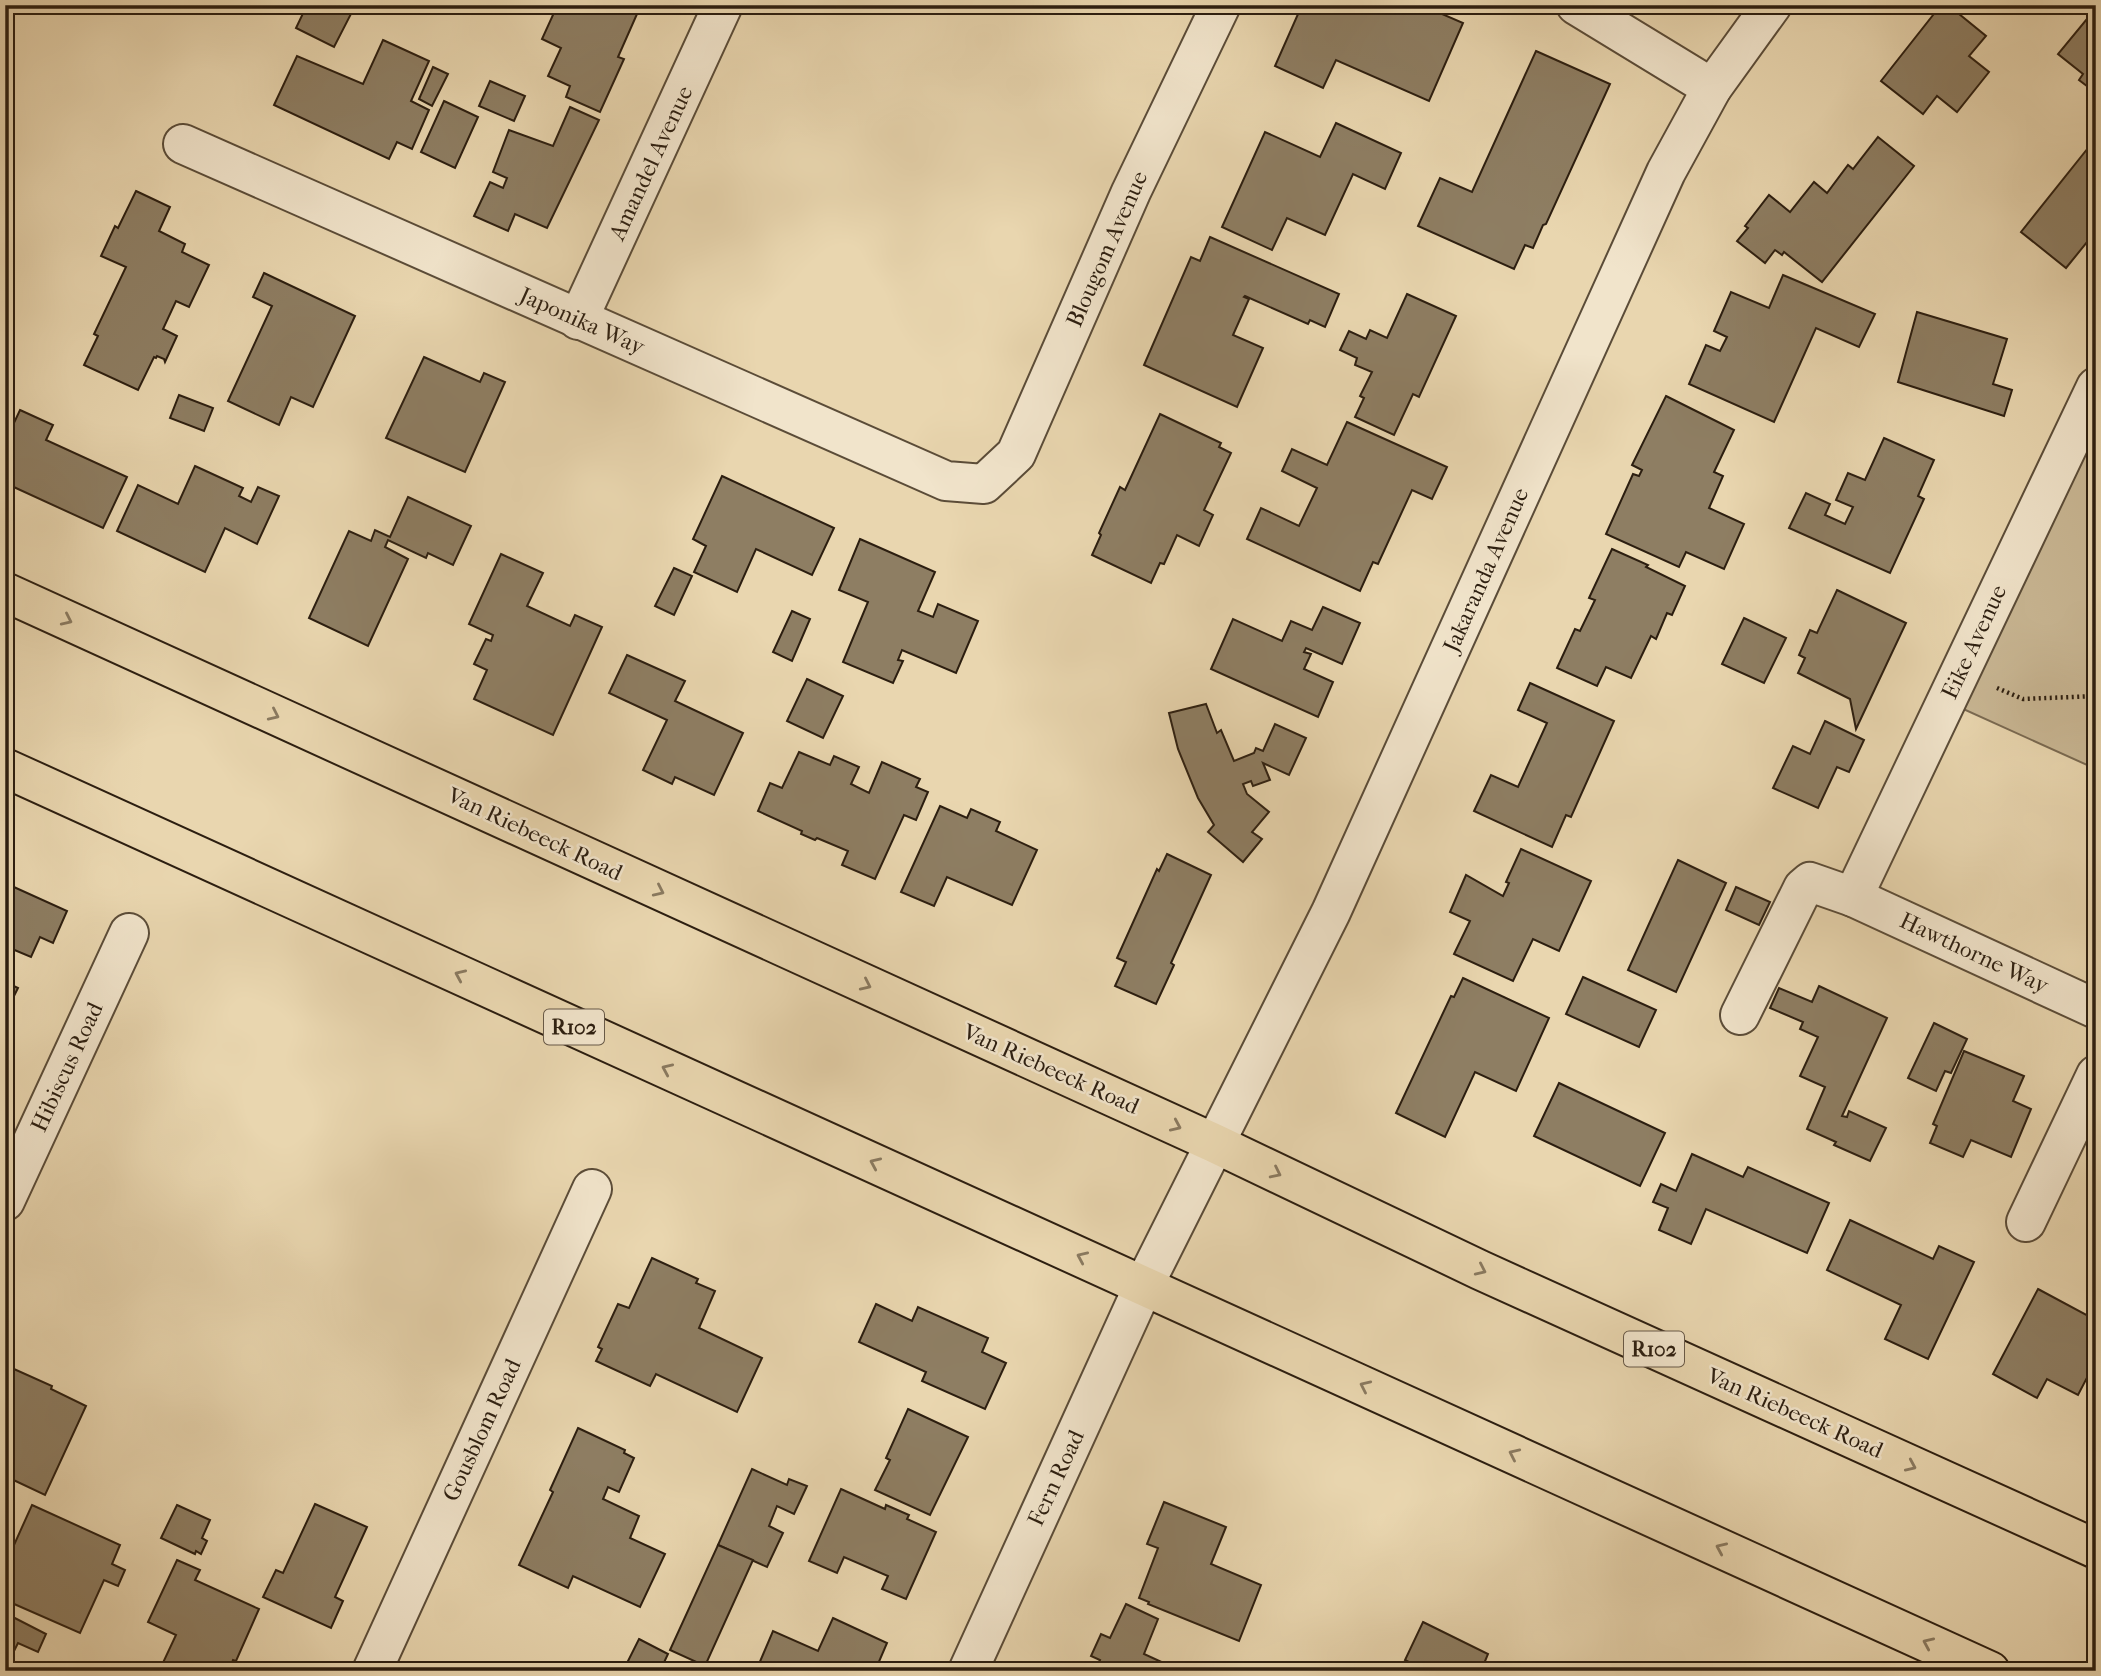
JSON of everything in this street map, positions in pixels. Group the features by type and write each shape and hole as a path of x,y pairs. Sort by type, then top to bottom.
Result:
{"main road":[{"name":"Van Riebeeck Road","path":"5,592 1214,1143 1480,1270 2096,1549"},
{"name":"R102","path":"5,768 1990,1671"}],"street":[{"name":"Amandel Avenue","path":"578,320 723,5"},
{"name":"Blougom Avenue","path":"984,484 1016,454 1131,192 1221,5"},
{"path":"1576,5 1712,88"},
{"name":"Jakaranda Avenue","path":"1144,1285 1331,912 1667,173 1712,88 1772,5"},
{"name":"Japonika Way","path":"183,144 946,481 984,484"},
{"name":"Eike Avenue","path":"1853,897 2096,387"},
{"name":"Hawthorne Way","path":"1740,1015 1810,882 1853,897 2096,1009"},
{"name":"Hibiscus Road","path":"5,1201 129,933"},
{"path":"2026,1222 2096,1074"},
{"name":"Gousblom Road","path":"372,1671 592,1189"},
{"name":"Fern Road","path":"968,1671 1144,1285"}],"path":[{"path":"1959,673 2023,699 2096,696"}],"shaded area":[{"path":"2096,420 2096,769 1961,708"}],"building":[{"path":"307,5 344,5 353,10 334,47 296,28"},
{"path":"536,5 641,5 618,57 624,59 600,112 566,97 570,86 548,76 561,48 542,39 553,15"},
{"path":"1302,5 1429,5 1436,8 1435,11 1463,23 1429,101 1336,60 1323,88 1275,66"},
{"path":"1941,5 1948,5 1986,36 1969,56 1989,72 1957,112 1937,96 1923,114 1881,81"},
{"path":"2096,8 2096,93 2079,80 2083,74 2058,54"},
{"path":"383,40 429,61 411,101 429,110 412,149 397,142 389,159 274,105 297,56 363,84"},
{"path":"1536,51 1610,84 1546,224 1543,225 1533,248 1525,245 1514,269 1418,226 1440,178 1472,192"},
{"path":"433,67 448,74 432,106 419,99"},
{"path":"490,81 525,96 514,121 479,106"},
{"path":"444,101 478,117 455,168 421,152"},
{"path":"570,107 599,120 547,228 515,214 508,231 474,216 490,182 503,188 507,178 493,172 509,130 553,146"},
{"path":"1336,123 1401,153 1385,189 1353,174 1325,235 1287,218 1272,250 1222,227 1265,132 1320,157"},
{"path":"1878,137 1914,166 1822,282 1784,252 1782,255 1775,250 1765,263 1737,241 1769,195 1790,212 1814,182 1827,193 1848,165 1853,169"},
{"path":"2096,138 2096,231 2066,268 2021,232"},
{"path":"136,191 170,207 159,231 185,244 182,252 209,265 189,307 176,301 163,329 177,336 165,362 164,359 154,357 138,390 84,365 98,336 94,334 126,267 101,256"},
{"path":"1210,237 1339,294 1325,327 1310,320 1308,324 1245,296 1244,297 1249,299 1233,335 1263,348 1237,407 1144,365 1191,257 1200,261"},
{"path":"264,273 355,316 313,407 291,397 279,425 228,401 272,306 253,297"},
{"path":"1783,275 1875,314 1859,347 1816,328 1774,422 1689,384 1706,345 1720,351 1727,337 1714,331 1731,292 1769,308"},
{"path":"1407,294 1456,316 1419,397 1413,394 1394,435 1355,417 1364,398 1360,396 1372,372 1355,365 1357,358 1340,350 1349,331 1366,339 1370,330 1387,338"},
{"path":"1917,312 2007,339 1993,384 2012,390 2004,416 1898,382"},
{"path":"424,357 480,382 484,373 505,382 465,472 386,438"},
{"path":"179,395 213,408 204,431 170,418"},
{"path":"1666,396 1734,430 1714,472 1723,476 1709,508 1744,524 1724,569 1686,552 1679,567 1606,534 1633,474 1639,476 1642,470 1632,465"},
{"path":"20,410 53,425 46,440 127,477 103,528 5,483 5,442"},
{"path":"1160,414 1221,443 1219,447 1231,453 1204,510 1213,515 1199,546 1177,535 1164,564 1160,563 1151,583 1092,555 1120,487 1125,490"},
{"path":"1347,422 1447,467 1432,499 1412,490 1378,564 1373,562 1360,591 1247,539 1261,508 1299,526 1317,488 1282,471 1292,449 1327,465"},
{"path":"1884,438 1934,460 1918,496 1924,499 1890,573 1789,528 1806,493 1830,504 1825,515 1845,524 1853,507 1836,500 1848,473 1865,480"},
{"path":"195,466 243,488 239,496 251,502 258,487 279,496 257,544 225,528 205,572 117,531 138,485 178,504"},
{"path":"722,476 834,528 812,575 756,549 737,592 694,572 706,546 693,539"},
{"path":"408,497 471,526 453,565 428,553 426,558 388,540 385,547 408,559 368,646 309,618 349,531 371,541 375,530 390,537"},
{"path":"860,539 935,572 918,611 933,617 938,604 978,621 956,673 902,650 898,660 903,661 893,683 843,662 868,602 839,590"},
{"path":"1612,549 1685,586 1672,615 1667,613 1656,639 1651,636 1631,678 1606,667 1597,686 1557,668 1575,629 1580,631 1595,600 1589,598"},
{"path":"501,554 543,573 527,606 570,626 575,615 602,627 553,735 474,699 487,670 474,664 486,639 491,641 493,635 469,624"},
{"path":"674,568 692,576 674,615 655,606"},
{"path":"1837,590 1906,623 1856,729 1850,699 1798,673 1805,658 1799,655 1810,630 1817,633"},
{"path":"1323,607 1360,623 1342,664 1306,648 1304,652 1311,654 1304,669 1333,682 1318,717 1211,669 1233,619 1282,641 1291,621 1312,630"},
{"path":"792,611 810,619 792,661 773,652"},
{"path":"1744,618 1786,638 1764,683 1722,664"},
{"path":"627,655 685,681 675,701 743,733 714,795 675,777 672,784 643,770 667,720 609,693"},
{"path":"807,679 843,696 823,738 787,721"},
{"path":"1530,683 1614,721 1571,817 1566,815 1552,847 1474,811 1491,775 1518,787 1547,723 1518,710"},
{"path":"1206,704 1217,733 1221,730 1234,761 1254,753 1256,748 1263,751 1275,724 1306,738 1289,775 1263,763 1270,780 1253,786 1251,781 1243,784 1247,794 1269,812 1252,832 1262,839 1243,862 1208,832 1214,825 1198,798 1178,749 1169,713"},
{"path":"1825,721 1864,740 1849,772 1837,767 1818,808 1773,788 1793,746 1810,754"},
{"path":"799,752 830,765 834,756 859,767 851,784 869,793 882,762 920,779 916,787 928,792 916,820 904,815 875,879 842,865 848,851 801,834 802,831 758,811 770,783 782,788"},
{"path":"940,806 967,818 971,809 1000,822 996,831 1037,850 1012,905 947,877 934,906 901,892"},
{"path":"1521,849 1591,881 1559,951 1533,939 1513,981 1454,954 1470,921 1450,912 1466,875 1503,896 1509,883 1506,882"},
{"path":"1167,854 1211,875 1171,963 1174,965 1156,1004 1115,986 1126,962 1117,958 1157,869 1159,871"},
{"path":"1678,860 1726,883 1676,992 1628,970"},
{"path":"5,883 67,911 53,943 40,937 31,957 5,946"},
{"path":"1736,887 1770,902 1759,925 1726,910"},
{"path":"1583,977 1656,1010 1639,1047 1566,1014"},
{"path":"1463,978 1549,1018 1516,1091 1475,1072 1445,1137 1396,1113 1451,996 1454,997"},
{"path":"5,982 18,988 5,1014"},
{"path":"1819,986 1887,1018 1842,1116 1847,1117 1849,1111 1886,1128 1870,1161 1807,1129 1825,1087 1800,1076 1818,1037 1800,1029 1803,1022 1770,1008 1779,988 1812,1002"},
{"path":"1934,1023 1967,1039 1951,1073 1945,1071 1936,1091 1908,1078"},
{"path":"1964,1051 2024,1076 2013,1101 2031,1109 2011,1157 1971,1140 1963,1157 1930,1143 1937,1126 1933,1124"},
{"path":"1559,1083 1665,1133 1640,1186 1534,1136"},
{"path":"1692,1154 1743,1177 1748,1167 1829,1203 1807,1253 1706,1209 1691,1244 1659,1230 1668,1208 1653,1202 1661,1184 1676,1191"},
{"path":"1850,1220 1933,1259 1939,1246 1974,1262 1928,1359 1885,1339 1901,1305 1827,1270"},
{"path":"652,1258 698,1279 696,1283 715,1291 699,1328 762,1358 737,1412 656,1374 650,1386 596,1361 602,1349 598,1347 618,1304 629,1308"},
{"path":"2038,1289 2096,1320 2096,1370 2092,1368 2078,1395 2047,1379 2037,1398 1993,1374"},
{"path":"876,1304 912,1321 918,1307 988,1338 982,1352 1006,1363 985,1409 922,1381 926,1372 859,1342"},
{"path":"5,1365 52,1386 51,1389 86,1406 45,1495 5,1476"},
{"path":"908,1409 968,1437 930,1515 875,1490 890,1460 886,1458"},
{"path":"578,1428 625,1450 624,1453 634,1458 619,1492 608,1487 603,1499 639,1516 630,1538 665,1554 640,1607 573,1576 568,1588 519,1565 553,1492 550,1490"},
{"path":"752,1469 787,1485 789,1479 807,1486 794,1514 777,1506 769,1526 783,1533 767,1567 718,1545"},
{"path":"841,1489 885,1509 886,1505 909,1515 907,1519 936,1532 906,1599 882,1589 888,1576 844,1557 837,1573 809,1561"},
{"path":"1164,1502 1226,1527 1211,1564 1261,1585 1239,1641 1139,1598 1158,1548 1147,1544"},
{"path":"315,1504 367,1527 335,1597 343,1601 331,1628 263,1597 276,1570 283,1573"},
{"path":"32,1505 120,1545 112,1564 125,1570 118,1586 104,1580 80,1633 5,1600 5,1565"},
{"path":"177,1505 210,1520 202,1538 207,1541 201,1554 196,1551 195,1554 161,1538"},
{"path":"718,1545 753,1560 705,1666 670,1650"},
{"path":"177,1560 200,1570 195,1580 259,1609 229,1671 169,1671 161,1667 176,1635 148,1622"},
{"path":"1126,1604 1158,1619 1144,1654 1181,1671 1095,1671 1100,1660 1091,1656 1101,1634 1110,1638"},
{"path":"5,1613 46,1634 38,1652 18,1643 5,1669"},
{"path":"833,1618 887,1643 875,1671 756,1671 773,1631 818,1651"},
{"path":"1423,1622 1488,1654 1481,1671 1413,1671 1416,1666 1405,1660"},
{"path":"639,1639 668,1654 660,1671 623,1671"}]}
